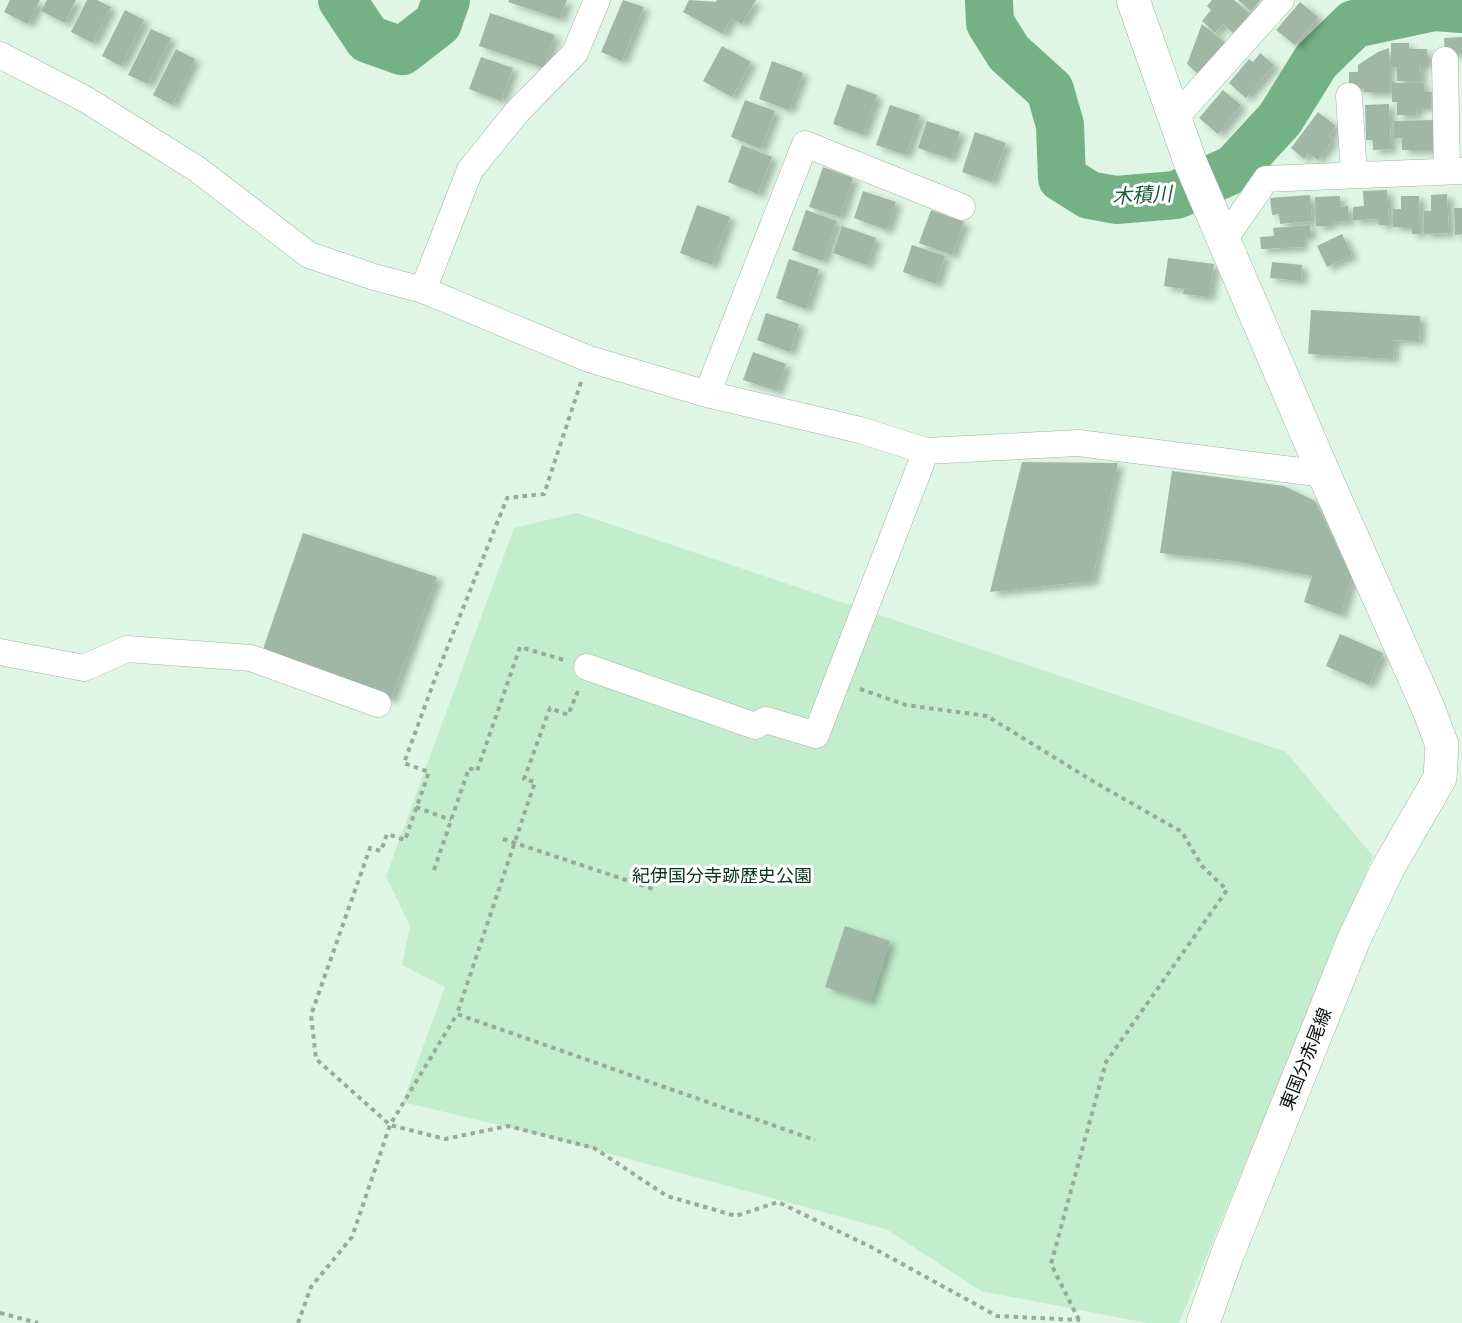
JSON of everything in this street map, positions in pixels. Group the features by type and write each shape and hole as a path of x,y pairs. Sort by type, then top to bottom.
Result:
{"street":[{"path":"423,290 471,170 517,112 575,53 597,0"},
{"name":"東国分赤尾線","path":"1133,0 1191,164 1324,474 1429,710 1442,745 1440,778 1388,868 1354,939 1226,1258 1203,1323"},
{"path":"1175,118 1281,0"},
{"path":"0,56 85,99 197,169 309,255 374,277 423,290 589,359 707,394 860,430 926,451 1078,443 1324,474"},
{"path":"1219,227 1266,179 1454,171 1445,60"},
{"path":"1349,96 1354,175"},
{"path":"707,394 805,144 962,207"},
{"path":"587,668 754,726 766,720 816,735 926,451"},
{"path":"0,652 84,669 127,649 251,658 378,704"}],"path":[{"path":"589,359 544,494 507,498 436,676 404,763 429,772 405,840 387,834 381,851 369,848 311,1015 316,1059 390,1125 445,1139 507,1126 594,1148 667,1196 736,1216 778,1202 873,1248 997,1316 1080,1322"},
{"path":"298,1323 311,1287 352,1237 390,1125 457,1014 535,782 524,779 550,708 568,715 587,668 520,647 477,771 469,768 435,870"},
{"path":"837,681 906,705 987,716 1096,783 1182,832 1202,866 1227,890 1106,1062 1051,1264 1080,1322"},
{"path":"416,807 451,820"},
{"path":"503,839 653,890"},
{"path":"457,1014 815,1140"},
{"path":"0,1313 38,1323"}],"green space":[{"name":"紀伊国分寺跡歴史公園","path":"577,513 1286,752 1373,856 1179,1323 1147,1323 981,1291 886,1229 552,1138 403,1102 445,987 402,965 410,926 386,876 514,528"}],"building":[{"path":"10,0 40,0 28,24 4,12"},
{"path":"47,0 76,0 65,23 41,11"},
{"path":"87,0 97,0 111,7 93,43 71,32"},
{"path":"509,0 567,0 560,19 508,2"},
{"path":"623,0 644,7 622,61 601,52"},
{"path":"689,0 716,2 717,0 756,0 742,24 731,18 723,34 683,12"},
{"path":"1212,0 1234,0 1250,14 1233,33 1223,24 1215,33 1202,21 1211,10 1207,6"},
{"path":"1238,0 1261,0 1251,11"},
{"path":"1300,2 1318,17 1295,45 1276,30"},
{"path":"125,10 144,20 121,66 102,56"},
{"path":"490,13 555,35 544,68 479,46"},
{"path":"1202,24 1228,45 1201,77 1187,64"},
{"path":"151,29 171,38 148,84 128,75"},
{"path":"1462,37 1462,53 1445,54 1444,38"},
{"path":"1391,43 1409,43 1409,49 1427,49 1427,65 1420,65 1421,81 1397,81 1397,67 1391,67"},
{"path":"722,46 751,62 732,97 703,81"},
{"path":"1389,48 1389,92 1364,92 1364,88 1349,88 1349,72 1358,72 1358,65"},
{"path":"176,49 195,59 172,105 153,95"},
{"path":"1260,53 1274,65 1246,98 1229,83 1249,59 1253,62"},
{"path":"481,57 513,68 501,101 469,89"},
{"path":"772,61 803,73 789,110 759,99"},
{"path":"1392,83 1424,83 1424,92 1432,92 1431,107 1418,107 1416,115 1397,115 1397,102 1392,102"},
{"path":"847,84 877,95 863,135 833,124"},
{"path":"1223,90 1241,105 1218,134 1199,118"},
{"path":"745,100 775,111 761,149 731,137"},
{"path":"1389,104 1391,149 1373,150 1373,140 1366,140 1365,105"},
{"path":"890,105 920,115 906,155 876,145"},
{"path":"1318,112 1336,126 1329,137 1333,140 1318,160 1308,153 1304,159 1291,148"},
{"path":"1433,120 1433,150 1402,150 1402,138 1394,139 1394,121"},
{"path":"927,121 960,132 951,159 918,148"},
{"path":"975,132 1006,143 992,182 962,172"},
{"path":"742,145 772,157 758,194 728,182"},
{"path":"823,167 853,178 840,217 809,207"},
{"path":"1387,190 1389,225 1379,225 1378,219 1353,220 1353,207 1364,206 1363,191"},
{"path":"863,191 896,202 887,230 854,218"},
{"path":"1447,194 1449,233 1424,234 1424,211 1431,211 1431,195"},
{"path":"1310,195 1312,221 1280,224 1279,214 1272,215 1270,198"},
{"path":"1340,196 1340,207 1348,206 1349,221 1329,222 1329,226 1316,226 1315,197"},
{"path":"1401,196 1419,196 1420,234 1412,234 1412,227 1393,227 1393,209 1401,209"},
{"path":"697,205 730,217 712,265 680,253"},
{"path":"1454,208 1462,208 1462,234 1455,235"},
{"path":"806,210 837,221 823,261 792,250"},
{"path":"931,210 964,222 952,255 919,243"},
{"path":"1310,225 1311,236 1302,236 1302,247 1261,249 1260,237 1274,236 1273,228"},
{"path":"842,226 876,238 867,265 833,253"},
{"path":"1342,234 1352,255 1327,267 1317,246"},
{"path":"912,245 945,256 936,284 903,272"},
{"path":"1168,258 1214,264 1209,297 1183,294 1184,289 1164,286"},
{"path":"789,259 819,269 806,309 776,298"},
{"path":"1272,262 1302,265 1301,281 1270,278"},
{"path":"1311,310 1420,316 1419,341 1394,340 1393,359 1308,354"},
{"path":"766,313 799,324 790,352 757,340"},
{"path":"753,352 786,364 777,391 743,380"},
{"path":"1022,462 1118,463 1092,581 990,592"},
{"path":"1172,471 1284,486 1315,501 1352,577 1341,615 1304,602 1312,576 1234,561 1160,553"},
{"path":"303,533 437,577 391,699 262,652"},
{"path":"1340,634 1383,653 1369,685 1326,666"},
{"path":"845,926 890,941 870,1002 825,987"}],"waterway":[{"name":"木積川","path":"342,0 368,39 402,51 438,23 446,0"},
{"name":"木積川","path":"989,0 990,23 1009,53 1050,90 1060,125 1062,178 1089,195 1116,200 1176,195 1234,169 1280,119 1316,61 1354,24 1434,7 1462,9"}]}
